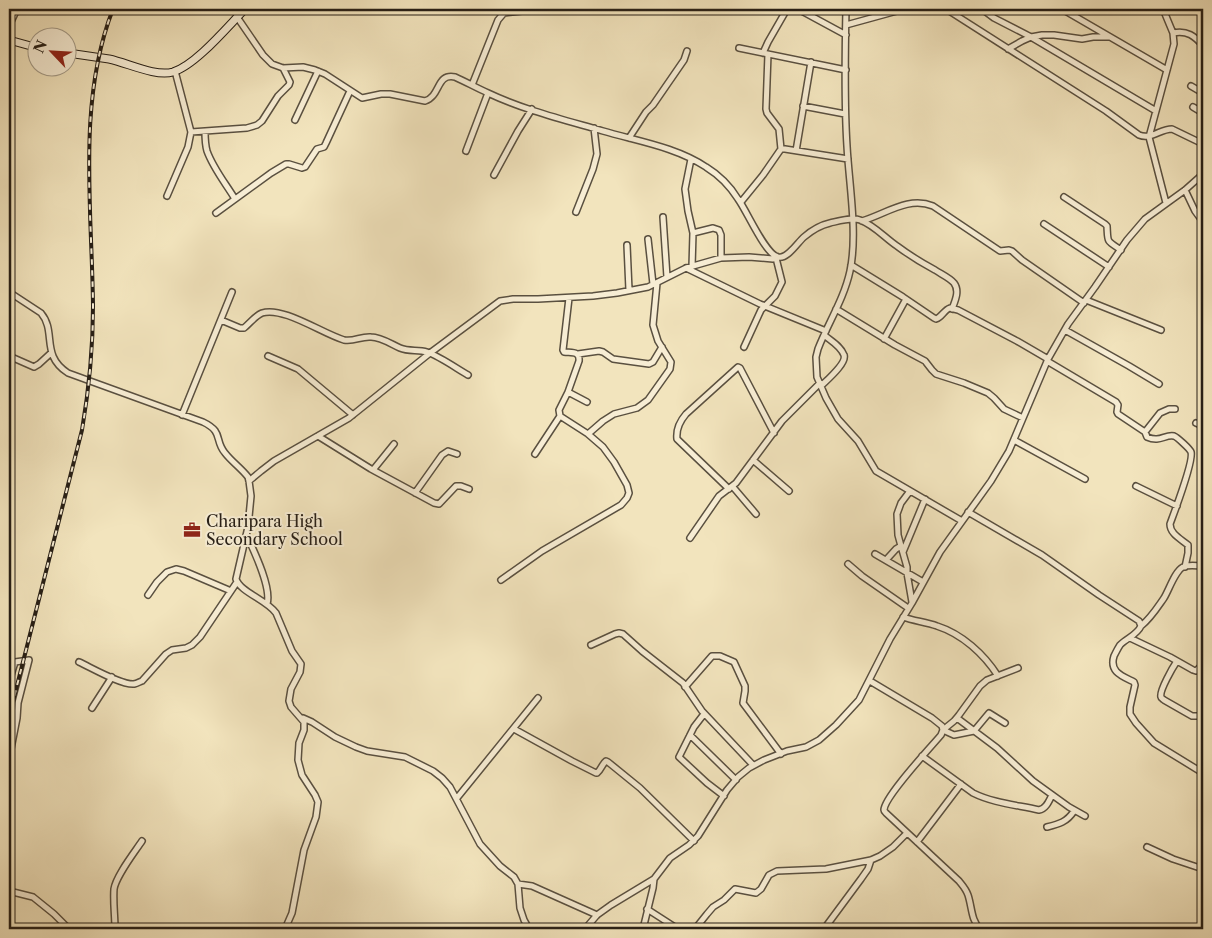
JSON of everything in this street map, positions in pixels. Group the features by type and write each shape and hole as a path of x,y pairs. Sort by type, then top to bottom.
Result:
{"street":[{"path":"9,26 17,9"},
{"path":"78,55 110,60 155,72 175,71 205,50 245,9"},
{"path":"740,202 763,175 781,149 779,128 766,109 766,54 768,42 787,9"},
{"path":"798,9 846,35"},
{"path":"846,9 845,114 853,226 851,265 845,288 818,349 816,357 818,377 826,398 838,418 858,441 876,471 962,521"},
{"path":"846,25 897,10 910,9"},
{"path":"946,9 1106,111 1139,135 1149,137 1167,129 1172,129 1203,144"},
{"path":"982,9 994,18 1031,37 1156,111"},
{"path":"1062,9 1167,70"},
{"path":"1163,9 1173,33 1174,44 1149,137 1166,203"},
{"path":"472,85 498,20 504,14 522,11"},
{"path":"237,17 266,59 272,64 283,68 309,68 318,71 362,98 390,94 425,101 432,98 441,81 446,76 454,77 488,93 532,109 678,153 706,167 727,184 740,202 765,245 777,258 782,282 775,296 761,310 744,346"},
{"path":"1173,33 1179,32 1193,35 1203,46"},
{"path":"1008,49 1031,37 1054,35 1082,39 1093,37 1110,38"},
{"path":"9,40 28,45"},
{"path":"739,48 846,70"},
{"path":"629,138 684,60 687,51"},
{"path":"796,151 811,62"},
{"path":"191,132 252,127 259,124 278,96 289,85 290,82 283,68"},
{"path":"167,196 188,147 191,132 175,71"},
{"path":"295,120 318,71"},
{"path":"1191,86 1203,93"},
{"path":"216,213 286,164 305,167 317,149 324,147 350,91"},
{"path":"466,151 488,93"},
{"path":"803,106 845,114"},
{"path":"1193,108 1203,113"},
{"path":"494,174 532,109"},
{"path":"576,212 597,154 594,128"},
{"path":"205,131 207,150 235,199"},
{"path":"781,149 848,159"},
{"path":"689,268 693,233 685,189 691,159"},
{"path":"585,929 597,915 654,879 670,858 694,840 736,780 749,768 764,760 806,747 819,740 836,726 860,700 876,664 940,552 991,481 1008,451 1048,360 1065,330 1127,240 1145,219 1185,190 1203,174"},
{"path":"1185,190 1195,211 1203,222"},
{"path":"1064,197 1105,224 1107,226 1107,239 1121,250"},
{"path":"862,221 910,203 924,203 932,206 1000,251 1012,251 1022,260 1085,301 1161,330"},
{"path":"663,217 667,277"},
{"path":"249,481 274,461 353,415 430,353 500,301 593,296 648,287 689,268 721,258 783,258 802,238 827,223 856,219 862,221 896,246 942,274 954,284 956,295 952,308"},
{"path":"1044,224 1109,267"},
{"path":"693,233 713,228 719,230 721,235 721,258"},
{"path":"588,434 614,414 638,408 648,400 670,369 671,362 658,341 653,325 655,284 648,239"},
{"path":"627,245 629,290"},
{"path":"851,265 936,319 952,308 1018,341 1116,402 1118,414 1145,432 1147,437 1156,439 1176,436 1190,450 1191,454 1177,506 1170,524 1173,533 1188,545 1185,567"},
{"path":"689,268 764,306 825,333 840,348 845,358 842,365 782,421 731,488 716,500 690,538"},
{"path":"9,292 41,313 44,317 48,328 51,353 58,365 68,373 208,424 216,430 224,451 245,473 249,481 250,507 247,535 236,574 237,582 242,588 267,604 276,613 292,651 301,664 300,672 291,689 289,701 291,707 302,718 305,725 299,743 298,760 302,774 318,802 316,817 304,850 292,913 285,929"},
{"path":"182,415 232,292"},
{"path":"569,298 564,352 578,354 599,351 612,359 649,364 653,362 662,347"},
{"path":"884,339 906,299"},
{"path":"836,310 925,361 936,374 988,393 1004,410 1023,418"},
{"path":"221,320 244,328 261,314 275,312 290,316 344,340 352,341 371,337 381,339 401,349 421,350 430,353 468,375"},
{"path":"1065,330 1159,384"},
{"path":"9,356 34,367 51,353"},
{"path":"535,454 560,416 559,410 568,392 579,361 578,354"},
{"path":"268,356 298,369 353,415"},
{"path":"756,514 731,488 680,443 676,436 680,423 686,414 738,367 774,432"},
{"path":"568,392 587,402"},
{"path":"1145,432 1160,413 1169,409 1175,409"},
{"path":"501,580 542,551 621,504 629,493 627,485 614,462 603,447 588,434 560,416"},
{"path":"1196,423 1203,426"},
{"path":"318,436 414,494 434,503 439,504 456,486 469,489"},
{"path":"1014,440 1085,479"},
{"path":"373,470 394,444"},
{"path":"414,494 442,455 448,451 456,454"},
{"path":"753,460 789,491"},
{"path":"1136,486 1177,506"},
{"path":"910,491 901,503 897,514 900,546 907,567 912,603"},
{"path":"903,552 925,499"},
{"path":"968,512 1042,555 1139,621 1142,626"},
{"path":"247,535 261,569 268,593 267,604"},
{"path":"886,560 900,546"},
{"path":"875,554 923,582"},
{"path":"848,564 908,608"},
{"path":"1203,566 1183,567 1179,571 1151,618 1120,646 1113,661 1113,667 1116,672 1134,682 1130,714 1136,723 1154,743 1203,773"},
{"path":"148,595 167,572 176,569 231,591"},
{"path":"79,662 127,683 133,684 142,681 166,654 172,650 192,645 200,637 237,582"},
{"path":"902,617 935,625 956,634 988,660 998,676"},
{"path":"591,645 615,634 623,634 685,686 704,714 753,766"},
{"path":"1130,638 1193,670 1196,671 1203,664"},
{"path":"685,686 712,656 720,656 734,662 745,686 744,703 781,754"},
{"path":"9,682 15,662 29,660 18,703 9,759"},
{"path":"1177,661 1164,685 1161,697 1192,716 1198,716 1203,712"},
{"path":"980,929 974,920 965,888 884,810 901,781 941,735 943,730 957,718 980,686 987,680 1018,668"},
{"path":"92,708 112,677"},
{"path":"870,681 932,718 942,726 943,730 954,735 974,731 989,713 1005,723"},
{"path":"457,798 538,698"},
{"path":"704,714 694,727 679,757 724,796"},
{"path":"302,718 356,747 367,751 405,757 433,771 442,778 457,798 480,844 500,866 514,877 518,884 520,908 527,929"},
{"path":"957,718 997,748 1033,781 1074,811 1085,816"},
{"path":"514,729 596,773 600,771 606,761 608,762 640,788 694,840"},
{"path":"690,735 736,780"},
{"path":"922,756 981,797 1039,810 1046,806 1052,795"},
{"path":"917,842 961,784"},
{"path":"1047,827 1063,823 1074,811"},
{"path":"695,929 713,907 724,900 735,889 756,893 761,889 769,875 777,871 826,869 871,860 893,847 907,833"},
{"path":"115,929 114,888 142,841"},
{"path":"1147,847 1173,859 1203,869"},
{"path":"824,929 861,879 871,860"},
{"path":"642,929 654,888 654,879"},
{"path":"518,884 532,886 597,915"},
{"path":"9,891 33,897 69,929"},
{"path":"647,909 678,929"}],"railway":[{"path":"9,717 82,430 90,368 93,322 89,193 91,118 95,80 102,44 113,9"}],"place":[{"name":"Charipara High Secondary School","path":"192,530"}]}
